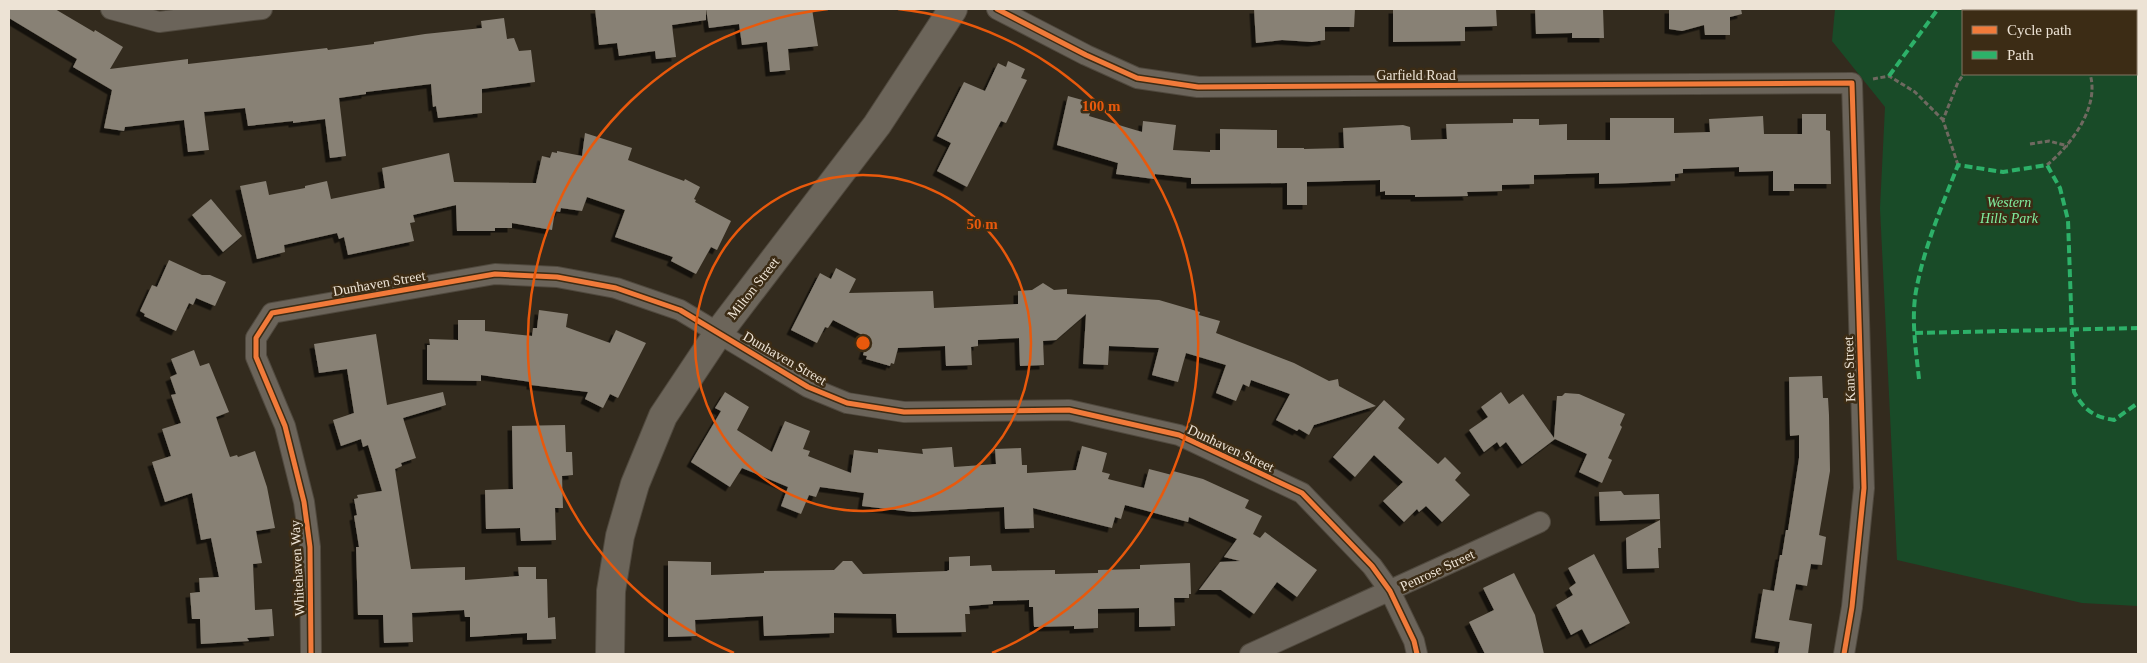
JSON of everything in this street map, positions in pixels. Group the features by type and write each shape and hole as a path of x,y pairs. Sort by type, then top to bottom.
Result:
{"main road":[{"name":"Milton Street","path":"610,654 611,591 620,536 635,484 662,416 718,332 877,125 953,9"}],"street":[{"path":"111,9 159,22 262,9"},
{"name":"Garfield Road","path":"997,9 1086,55 1137,78 1198,87 1852,83"},
{"name":"Kane Street","path":"1844,654 1852,606 1864,488 1852,83"},
{"name":"Dunhaven Street","path":"256,338 272,313 495,274 557,277 616,288 680,310 808,387 847,403 904,412 1069,410 1179,435 1302,494 1372,566 1390,592 1414,641 1417,654"},
{"name":"Whitehaven Way","path":"256,338 256,357 284,426 304,502 310,547 311,654"},
{"name":"Penrose Street","path":"1250,654 1390,592 1540,522"}],"path":[{"path":"1943,120 1958,82 1963,75"},
{"path":"2047,166 2075,138 2088,109 2092,82 2090,75"},
{"path":"1852,83 1889,76 1915,92 1943,120 1958,165"},
{"path":"2030,144 2049,141 2068,146"}],"green space":[{"name":"Western Hills Park","path":"1835,9 2138,9 2138,606 2082,603 1897,560 1880,208 1885,107 1832,41"}],"building":[{"path":"9,9 55,9 94,32 95,30 123,47 110,69 188,59 188,64 327,48 328,50 374,44 374,42 425,34 482,28 481,21 504,18 507,39 514,38 519,51 531,50 535,82 482,89 482,113 438,118 436,106 433,107 431,84 366,92 366,94 339,98 346,156 330,158 325,119 248,126 245,108 204,112 209,150 188,152 184,120 125,127 124,131 104,128 112,90 73,67 77,59 9,18"},
{"path":"595,9 706,9 706,20 672,25 676,57 656,59 655,51 619,56 617,43 599,45"},
{"path":"706,9 812,9 818,46 788,49 790,70 770,72 767,42 742,45 739,24 709,28"},
{"path":"1254,9 1355,9 1354,27 1325,27 1325,40 1312,42 1282,40 1256,43"},
{"path":"1393,9 1496,9 1497,26 1465,27 1465,41 1393,42"},
{"path":"1535,9 1603,9 1604,38 1572,38 1572,33 1536,34"},
{"path":"1669,9 1741,9 1742,14 1730,17 1730,35 1705,35 1704,25 1682,31 1669,29"},
{"path":"1008,61 1025,69 1021,78 1027,80 1006,123 1001,121 967,187 937,171 951,143 937,136 964,82 985,91 998,63 1006,67"},
{"path":"1068,96 1093,103 1089,116 1142,132 1143,121 1176,125 1173,150 1210,152 1210,150 1220,150 1220,129 1277,130 1277,148 1304,149 1344,148 1343,128 1403,125 1410,127 1411,140 1447,139 1446,124 1513,123 1513,119 1539,119 1539,125 1567,124 1567,140 1610,140 1610,118 1674,118 1674,133 1710,132 1709,119 1763,116 1764,134 1802,134 1802,114 1826,114 1826,130 1830,131 1831,184 1794,184 1794,191 1773,191 1773,171 1739,172 1739,167 1683,169 1683,173 1675,174 1675,181 1630,183 1599,184 1599,173 1534,175 1534,184 1502,185 1502,191 1467,192 1468,196 1415,197 1415,195 1385,195 1385,191 1380,192 1380,180 1307,182 1307,205 1287,205 1287,183 1191,184 1191,178 1155,174 1154,179 1116,174 1118,163 1057,145"},
{"path":"585,133 632,148 628,160 684,181 685,179 700,187 694,199 696,200 695,202 731,221 717,250 711,247 696,274 671,261 673,257 615,237 625,210 587,197 582,211 561,208 560,212 555,211 552,230 512,223 512,228 495,228 495,231 457,231 456,205 413,215 415,222 410,223 414,241 348,255 344,237 339,239 337,233 284,245 285,252 257,259 240,186 266,181 269,195 305,188 305,186 327,181 331,199 385,188 382,168 449,153 454,182 536,183 542,156 550,158 552,152 557,153 557,151 582,156"},
{"path":"211,199 242,236 223,252 192,215"},
{"path":"169,260 202,275 210,275 226,282 215,306 196,298 193,305 189,303 176,331 144,316 145,314 140,311 152,285 157,287"},
{"path":"836,268 856,279 849,293 933,291 934,308 1018,304 1018,291 1032,290 1043,283 1054,290 1067,289 1067,294 1159,300 1200,312 1199,315 1220,321 1216,333 1294,363 1329,381 1338,379 1339,386 1376,406 1314,425 1309,435 1276,420 1290,394 1251,380 1249,387 1243,384 1236,401 1216,393 1226,365 1186,353 1178,382 1152,375 1159,348 1109,346 1108,365 1083,364 1086,314 1056,340 1043,341 1044,365 1020,366 1019,338 978,340 978,346 971,347 972,365 946,366 945,346 898,348 894,364 891,363 890,366 866,359 867,356 863,355 868,338 833,320 828,328 825,327 817,343 791,330 820,273 831,279"},
{"path":"539,310 568,314 566,327 610,343 616,330 646,343 618,398 610,394 603,408 585,399 588,392 531,385 531,382 481,375 481,381 427,380 427,345 430,345 429,339 458,340 458,320 485,320 485,331 532,336 533,328 537,328"},
{"path":"376,334 387,405 443,392 446,405 403,418 416,458 401,463 402,466 395,469 411,569 465,567 465,580 519,576 518,567 536,567 536,579 547,579 548,618 555,617 556,639 527,640 527,633 470,637 470,617 465,617 464,610 412,613 413,642 384,643 383,615 358,615 356,547 359,547 354,516 357,515 354,499 358,498 357,495 382,491 368,445 363,447 361,439 341,446 333,420 354,413 347,369 319,373 314,344"},
{"path":"194,350 200,366 209,363 229,412 216,417 230,457 237,455 238,457 255,451 267,487 275,528 256,531 262,563 253,564 255,610 272,609 274,636 247,638 249,641 201,644 200,619 192,619 190,593 200,592 199,578 219,577 211,538 201,540 192,493 165,502 152,462 171,456 162,429 181,423 171,395 176,394 170,377 177,374 171,359"},
{"path":"1822,376 1823,398 1828,398 1830,471 1819,535 1826,537 1822,565 1811,564 1807,586 1796,584 1789,620 1812,624 1808,654 1778,654 1780,642 1755,638 1763,589 1774,591 1780,555 1782,555 1786,530 1788,530 1799,458 1799,435 1790,436 1789,377"},
{"path":"725,392 749,407 737,430 772,452 785,421 810,431 803,449 810,451 808,456 851,473 854,450 878,453 878,449 923,454 922,449 952,447 954,467 996,464 995,449 1021,448 1022,465 1027,465 1027,473 1076,470 1082,446 1107,453 1102,472 1110,474 1108,479 1144,488 1149,469 1172,475 1173,471 1203,479 1249,500 1245,508 1262,516 1253,534 1260,538 1265,532 1317,570 1297,597 1277,582 1254,614 1221,590 1199,590 1220,562 1240,561 1224,557 1237,539 1189,517 1188,522 1125,505 1121,519 1115,517 1112,528 1033,508 1034,528 1005,529 1004,507 913,512 862,506 864,493 820,487 816,497 809,495 801,514 781,506 788,487 742,468 730,487 691,462 721,411 715,408"},
{"path":"1501,392 1509,404 1523,394 1554,438 1557,396 1562,396 1565,393 1579,394 1625,414 1620,425 1622,427 1608,458 1612,460 1602,483 1579,472 1587,454 1555,439 1522,464 1506,442 1500,447 1497,442 1484,452 1469,430 1488,417 1481,407"},
{"path":"1384,400 1405,419 1398,428 1438,464 1445,457 1461,473 1455,480 1470,495 1442,522 1426,506 1419,512 1417,509 1404,522 1383,501 1403,482 1374,455 1355,477 1333,457"},
{"path":"565,425 566,452 572,452 573,475 562,476 563,508 555,508 556,540 521,541 520,528 486,529 485,490 513,489 512,426"},
{"path":"1621,491 1624,495 1659,494 1660,519 1600,521 1599,492"},
{"path":"1660,520 1661,548 1658,548 1659,568 1627,569 1626,538"},
{"path":"1594,554 1630,623 1590,644 1582,629 1571,635 1556,605 1573,595 1569,588 1576,583 1568,568"},
{"path":"970,556 970,566 991,565 992,571 1055,570 1055,574 1098,573 1098,570 1140,569 1140,565 1190,563 1191,594 1189,594 1189,598 1174,598 1175,626 1139,627 1139,608 1098,609 1098,628 1074,629 1074,626 1034,627 1033,607 1029,607 1029,600 993,601 993,604 969,606 970,614 965,614 966,632 897,633 896,614 834,613 834,633 764,636 763,616 695,620 696,636 668,637 668,561 711,562 711,575 764,573 764,571 834,570 843,561 852,561 863,574 947,571 949,570 949,557"},
{"path":"1514,573 1535,615 1544,654 1485,654 1469,622 1494,610 1483,588"}],"marked path":[{"path":"1889,76 1938,9"},
{"path":"1919,379 1914,324 1916,291 1929,243 1958,165 2003,172 2047,165 2060,188 2068,220 2074,392 2090,412 2114,420 2138,403"},
{"path":"1915,333 2138,328"}],"cycle path":[{"path":"997,9 1086,55 1137,78 1198,87 1852,83 1864,488 1852,607 1844,654"},
{"path":"311,654 310,547 304,502 285,426 256,357 256,338 272,313 495,274 557,277 616,288 680,310 808,387 847,403 904,412 1069,410 1179,435 1302,493 1372,566 1390,591 1414,641 1417,654"}]}
